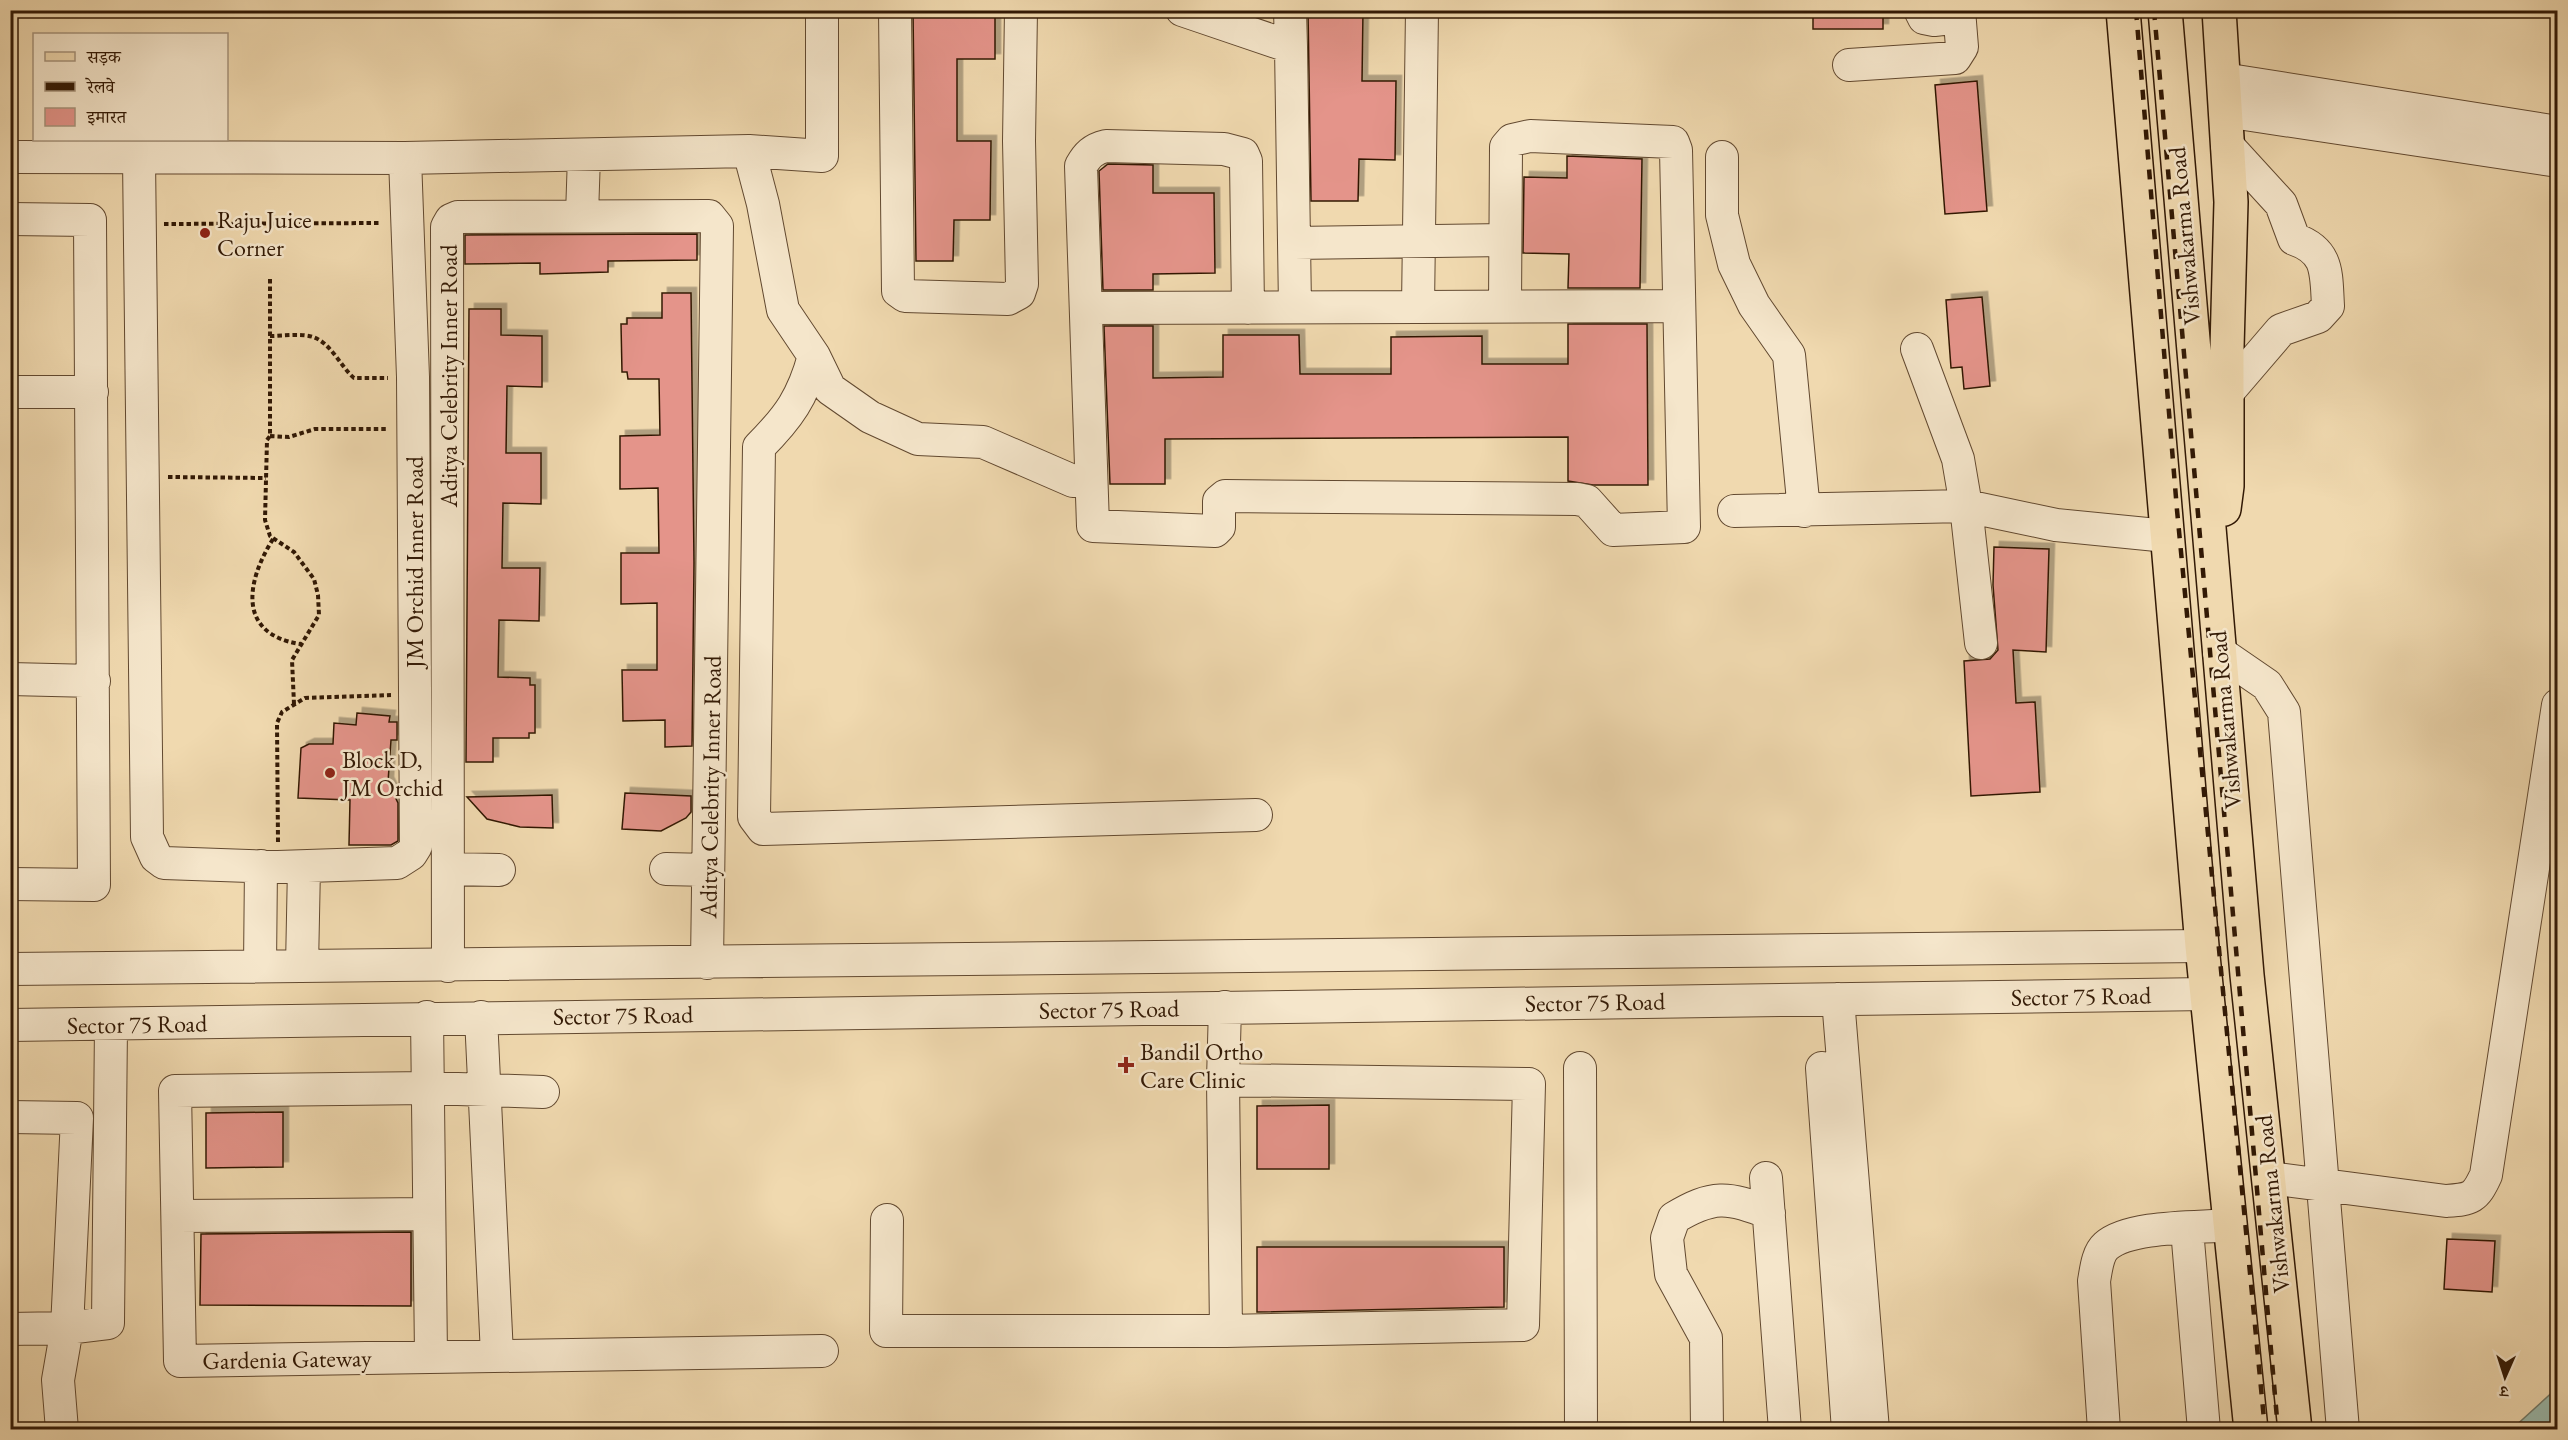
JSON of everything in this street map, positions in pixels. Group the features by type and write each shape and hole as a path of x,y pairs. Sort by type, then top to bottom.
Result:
{"main road":[{"path":"2214,584 2227,486 2231,202 2219,10"},
{"path":"2123,15 2166,15"},
{"name":"Vishwakarma Road","path":"2123,15 2202,946 2252,1430"},
{"name":"Vishwakarma Road","path":"2166,15 2247,975 2295,1430"},
{"path":"2128,58 2169,57"}],"street":[{"path":"10,157 405,158 749,151 822,156 822,10"},
{"path":"895,10 898,291 905,296 1008,299 1019,293 1022,284 1021,10"},
{"path":"1182,10 1291,47"},
{"path":"1290,10 1295,307"},
{"path":"1418,307 1422,10"},
{"path":"1849,65 1955,58 1962,47 1959,14 1934,20 1924,18 1920,10"},
{"path":"2223,79 2558,132"},
{"path":"2225,111 2558,161"},
{"path":"1248,308 1246,161 1242,154 1224,149 1106,146 1096,148 1081,166 1093,526 1215,531 1219,527 1219,501 1225,496 1576,499 1587,501 1613,530 1684,527 1676,150 1670,141 1530,136 1512,140 1506,147 1505,306"},
{"path":"2227,393 2281,330 2318,317 2328,306 2327,282 2320,255 2312,245 2294,239 2281,204 2228,145"},
{"path":"749,151 763,204 783,310 814,356 830,389 870,417 918,439 983,442 1073,481"},
{"path":"582,215 584,156"},
{"path":"1722,157 1722,214 1734,264 1754,304 1789,354 1804,511"},
{"name":"JM Orchid Inner Road","path":"139,158 147,837 150,848 164,863 281,867 397,863 411,854 416,846 413,377 405,158"},
{"name":"Aditya Celebrity Inner Road","path":"448,966 447,227 451,220 458,217 582,215 710,216 717,226 707,963"},
{"path":"10,219 90,220 94,885 10,884"},
{"path":"1294,243 1505,240"},
{"path":"1086,308 1679,306"},
{"path":"1917,350 1958,459 1966,506 1981,643"},
{"path":"814,356 808,382 802,392 783,423 759,447 754,817 763,829 1256,815"},
{"path":"10,392 92,392"},
{"path":"1734,511 1966,506 2056,525 2167,536"},
{"path":"2219,652 2267,685 2284,712 2343,1430"},
{"path":"10,679 94,681"},
{"path":"2270,1178 2446,1202 2468,1200 2478,1194 2486,1175 2558,705"},
{"path":"260,966 281,867"},
{"path":"281,867 302,966"},
{"path":"448,869 499,870"},
{"path":"666,869 708,870"},
{"name":"Sector 75 Road","path":"10,969 2202,946"},
{"path":"2117,947 2118,996"},
{"name":"Sector 75 Road","path":"10,1025 111,1025 428,1017 2207,994"},
{"path":"1828,999 1848,1430"},
{"path":"1828,999 1873,1430"},
{"path":"1225,1007 1223,1080 1226,1331"},
{"path":"428,1017 431,1356"},
{"path":"481,1017 497,1355"},
{"path":"10,1329 67,1328 108,1323 111,1025"},
{"path":"1580,1068 1581,1430"},
{"path":"888,1220 886,1331 1226,1331 1523,1325 1529,1084 1223,1080"},
{"name":"Gardenia Gateway","path":"543,1092 428,1088 175,1091 180,1361 822,1351"},
{"path":"10,1117 77,1118 67,1328 58,1380 62,1430"},
{"path":"1766,1178 1785,1430"},
{"path":"1707,1430 1706,1338 1671,1274 1667,1238 1674,1218 1696,1204 1733,1199 1769,1213"},
{"path":"178,1216 429,1214"},
{"path":"2104,1430 2094,1281 2097,1263 2105,1247 2127,1236 2230,1225"},
{"path":"2187,1228 2204,1430"}],"path":[{"path":"139,225 406,222"},
{"path":"270,279 270,436 267,441 265,520 270,536 294,552 314,579 318,595 319,615 292,660 294,704"},
{"path":"270,336 312,337 324,343 341,367 354,378 413,377"},
{"path":"270,436 289,437 315,429 413,430"},
{"path":"143,477 266,477"},
{"path":"273,539 260,561 256,574 254,611 266,633 275,638 300,644"},
{"path":"281,867 277,723 282,712 305,698 415,695"}],"shaded area":[{"path":"2557,1388 2557,1429 2512,1429"}],"building":[{"path":"913,10 995,10 995,59 957,59 957,141 991,141 990,220 954,220 953,261 916,261"},
{"path":"1308,10 1363,10 1362,81 1396,81 1395,160 1359,159 1358,201 1311,201"},
{"path":"1813,10 1883,10 1883,29 1813,29"},
{"path":"1977,81 1987,211 1945,214 1935,85"},
{"path":"1567,156 1642,159 1640,288 1568,288 1569,254 1523,253 1524,177 1567,178"},
{"path":"1108,164 1153,165 1153,193 1214,193 1215,273 1153,274 1153,290 1103,290 1099,171"},
{"path":"697,234 697,260 608,261 608,272 540,274 540,263 465,264 465,235"},
{"path":"662,293 691,293 694,563 692,746 665,747 665,720 623,721 622,670 657,670 657,603 621,604 621,553 659,553 658,488 620,489 620,436 660,435 659,379 628,379 627,372 622,372 621,324 627,324 627,318 662,318"},
{"path":"1982,297 1990,386 1964,389 1962,367 1951,368 1946,300"},
{"path":"469,309 501,309 501,335 542,336 542,387 507,386 506,453 541,453 541,504 503,503 502,568 540,568 539,621 499,620 498,677 530,678 530,685 535,685 535,733 529,733 529,738 493,738 493,762 466,762"},
{"path":"1568,324 1647,324 1648,485 1593,485 1568,481 1568,437 1165,439 1165,484 1110,484 1104,326 1153,326 1153,378 1223,377 1223,335 1299,335 1300,374 1391,374 1391,337 1482,336 1482,364 1568,364"},
{"path":"1994,547 2049,549 2046,652 2013,650 2016,703 2035,702 2040,792 1971,796 1964,661 1990,659 1998,650 1993,585"},
{"name":"Block D, JM Orchid","path":"357,713 390,716 389,722 397,722 397,740 391,740 388,782 398,803 398,841 391,845 349,845 350,800 298,798 301,748 309,744 333,744 334,723 356,725"},
{"path":"625,793 691,796 691,812 686,818 661,831 622,829"},
{"path":"552,795 553,828 520,827 487,819 467,797"},
{"path":"1329,1105 1329,1169 1257,1169 1257,1106"},
{"path":"283,1112 283,1167 206,1168 206,1113"},
{"path":"411,1232 411,1306 200,1305 201,1234"},
{"path":"2447,1239 2495,1241 2492,1292 2444,1289"},
{"path":"1257,1247 1504,1247 1504,1307 1257,1312"}],"railway":[{"path":"2136,10 2177,510 2265,1430"},
{"path":"2154,10 2278,1430"}],"place":[{"name":"Raju Juice Corner","path":"205,233"},
{"name":"Block D, JM Orchid","path":"330,773"},
{"name":"Bandil Ortho Care Clinic","path":"1126,1065"}]}
